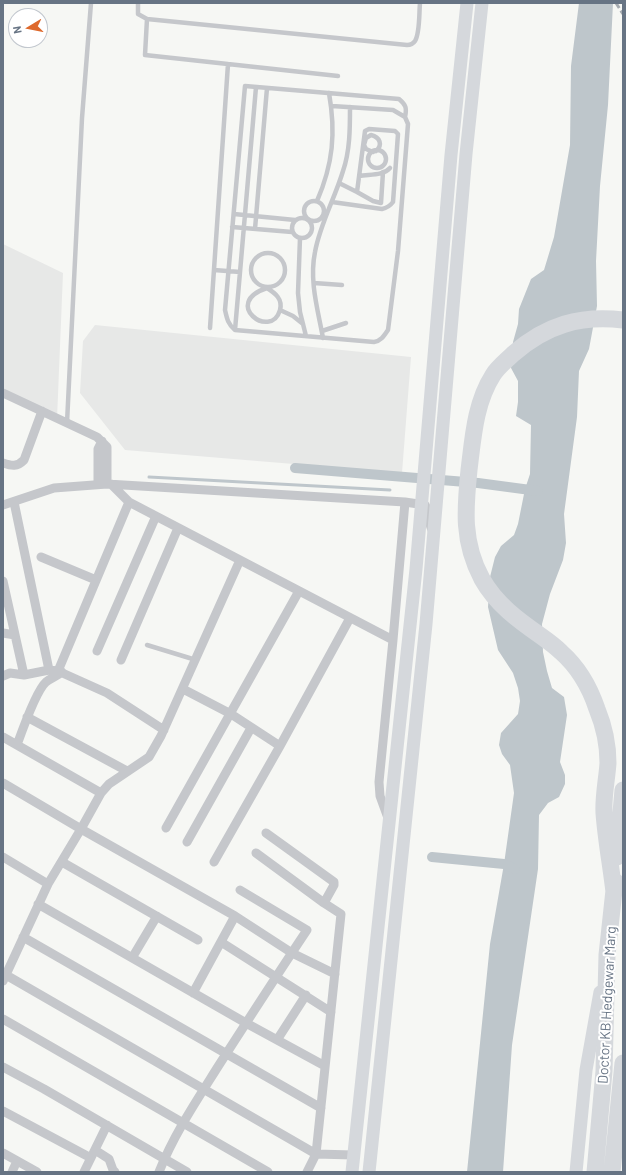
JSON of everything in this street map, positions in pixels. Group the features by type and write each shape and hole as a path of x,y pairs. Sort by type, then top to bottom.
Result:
{"highway":[{"path":"614,892 604,812 608,762 607,746 603,728 590,692 581,675 562,652 507,611 497,602 489,591 475,566 470,549 466,534 465,506 477,415 493,376 502,365 531,340 557,326 586,319 599,318 623,320"},
{"name":"Doctor KB Hedgewar Marg","path":"595,1172 604,1071 607,955 623,790"},
{"name":"Doctor KB Hedgewar Marg","path":"612,1172 622,1068"}],"main road":[{"path":"352,1172 420,520 451,155 467,3"},
{"path":"369,1172 426,624 466,154 482,3"},
{"path":"576,1172 586,1070 607,955"}],"street":[{"path":"3,393 97,437 102,446 104,482 129,502 393,640"},
{"path":"3,463 14,466 20,464 24,460 42,411"},
{"path":"3,505 54,488 104,482 405,502 425,505 427,507 429,523 433,533"},
{"path":"14,502 56,671"},
{"path":"17,745 27,717 42,687 56,671 129,502"},
{"path":"389,820 380,796 379,782 405,502"},
{"path":"97,651 156,516"},
{"path":"121,660 178,528"},
{"path":"41,557 96,580"},
{"path":"240,560 183,689 164,730 149,757 109,784 101,793 82,829 48,884 4,978 320,1154 353,1155"},
{"path":"3,581 24,675"},
{"path":"166,828 299,591"},
{"path":"214,862 350,618"},
{"path":"3,633 15,635"},
{"path":"3,676 10,673 24,675 56,671 107,693 164,730"},
{"path":"183,689 230,714 280,746"},
{"path":"27,717 127,771"},
{"path":"187,842 251,728"},
{"path":"3,737 101,793"},
{"path":"3,783 235,916 292,952 335,974"},
{"path":"266,833 334,882 334,885 324,903"},
{"path":"256,853 341,914 321,1108 320,1154 307,1172"},
{"path":"3,857 48,884"},
{"path":"62,862 198,940"},
{"path":"160,1172 183,1123 203,1090 307,930 240,890"},
{"path":"38,904 246,1023 325,1066"},
{"path":"132,958 156,916"},
{"path":"193,993 235,916"},
{"path":"23,937 321,1108"},
{"path":"221,942 331,1012"},
{"path":"277,1040 306,995"},
{"path":"3,1019 268,1172"},
{"path":"3,1067 188,1172"},
{"path":"3,1111 93,1154 109,1158 115,1172"},
{"path":"84,1172 107,1125"},
{"path":"3,1153 37,1172"},
{"path":"12,1172 17,1160"}],"lane":[{"path":"67,423 82,118 91,3"},
{"path":"138,3 138,14 147,19 407,46 412,45 415,42 420,3"},
{"path":"147,19 145,55 338,76"},
{"path":"210,328 228,64"},
{"path":"332,106 393,110 405,117 408,124 398,251 388,330 384,337 374,342 235,330 230,326 225,310 245,86 399,99 406,104 407,109 405,117"},
{"path":"235,330 256,87"},
{"path":"255,229 267,88"},
{"path":"317,201 326,180 330,161 333,127 332,106 329,93"},
{"path":"323,338 314,294 313,266 315,252 325,215 332,202 344,170 350,139 350,107"},
{"path":"332,202 382,209 386,208 393,202 398,134 395,131 367,129 365,131 357,192"},
{"path":"368,136 376,137 380,144 374,151 366,149 363,143 368,136"},
{"path":"359,176 383,172 390,168"},
{"path":"339,183 372,202 381,203 383,172"},
{"path":"317,201 324,208 325,215"},
{"path":"317,201 310,202 305,206 305,213 308,219 312,225 311,232 307,237 300,238 292,232 291,226 295,220 301,217 308,219 311,221 317,221 325,215"},
{"path":"234,214 295,220"},
{"path":"232,227 292,232"},
{"path":"311,232 320,234"},
{"path":"300,238 298,293 300,312 306,336"},
{"path":"268,288 257,291 250,299 248,304 251,315 259,321 264,322 274,318 280,310 279,299 276,294 268,288 257,283 252,273 253,262 266,253 277,256 281,259 285,270 282,280 278,284 268,288"},
{"path":"214,270 240,272"},
{"path":"314,283 342,285"},
{"path":"280,310 293,316 303,324"},
{"path":"322,331 346,323"},
{"path":"147,645 196,660"}],"shaded area":[{"path":"579,3 613,3 608,105 600,186 596,261 597,306 589,349 579,371 577,417 564,514 566,543 563,560 550,594 542,624 543,652 547,671 552,688 564,697 567,715 560,762 565,775 565,784 559,797 548,803 539,815 538,869 512,1045 503,1172 467,1172 490,944 504,864 514,793 510,765 502,754 499,745 501,733 518,714 520,701 518,688 513,673 498,650 488,607 490,577 495,557 501,546 514,535 530,474 531,425 516,416 518,381 511,368 513,342 518,324 519,309 531,279 544,270 554,237 570,145 571,66"},
{"path":"3,244 63,273 57,419 3,393"},
{"path":"95,325 411,357 402,473 125,450 80,393 83,341"}],"waterway":[{"path":"295,468 478,483 538,491"},
{"path":"149,477 390,490"},
{"path":"432,857 504,864 515,869"}],"railway":[{"path":"616,3 623,14"}]}
